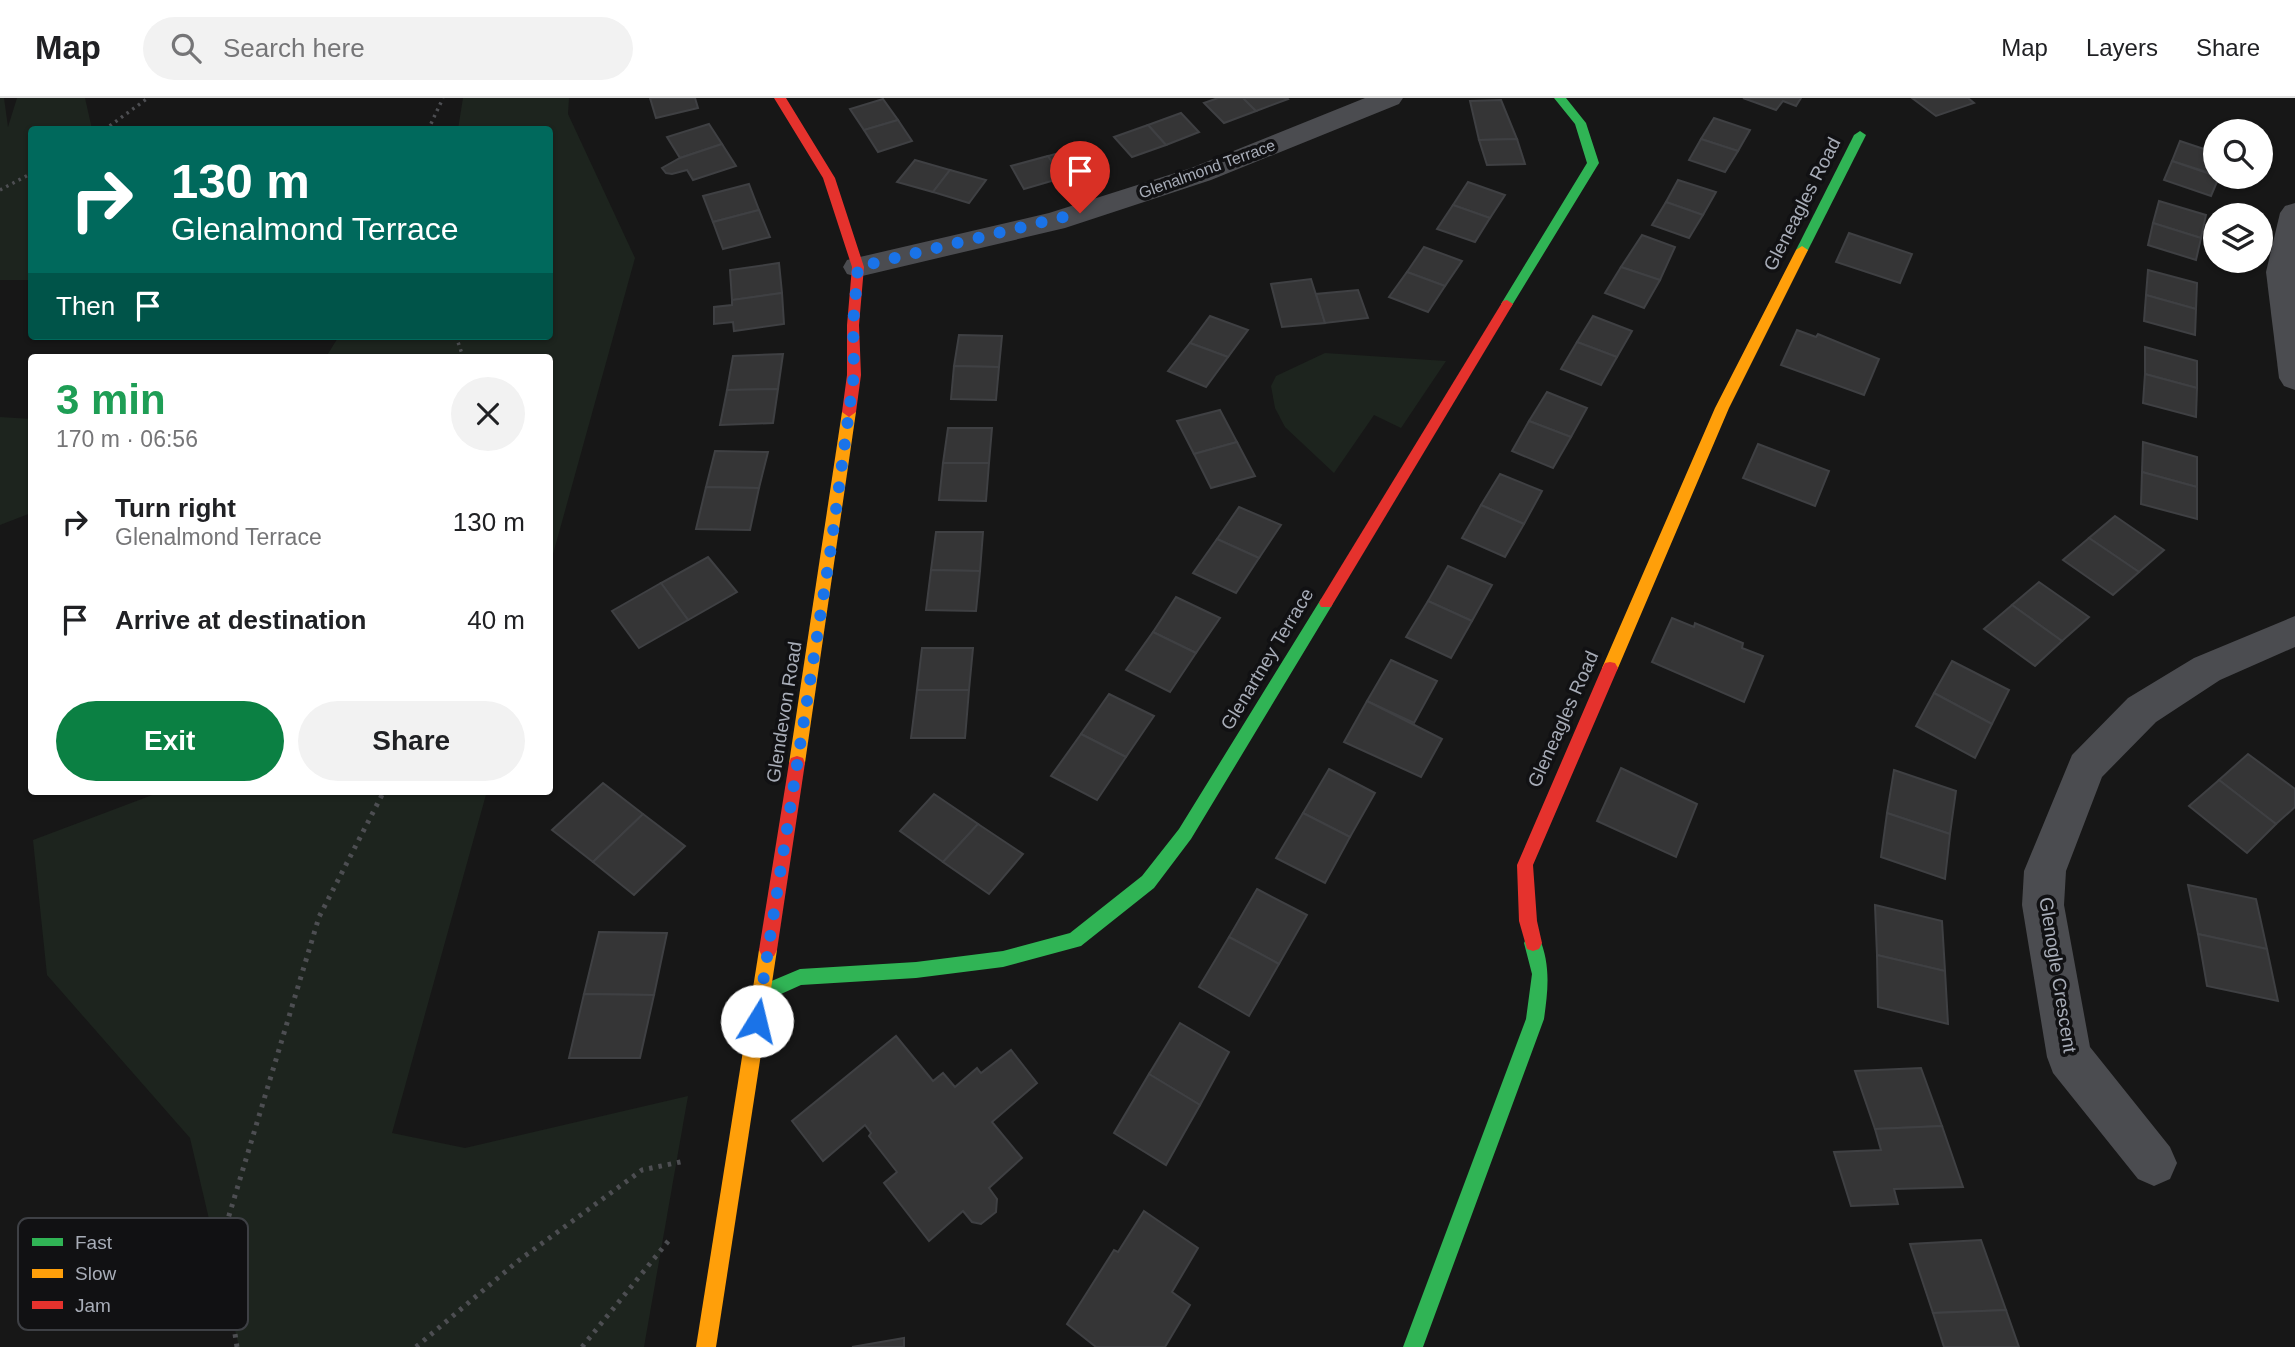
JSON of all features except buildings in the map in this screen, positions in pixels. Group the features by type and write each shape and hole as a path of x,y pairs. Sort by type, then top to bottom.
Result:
{"street":[{"name":"Glendevon Road","path":"706,1347 854,374 853,325 858,267 829,178 780,98"},
{"name":"Glenalmond Terrace","path":"858,267 1069,217 1201,174 1389,98"},
{"name":"Glenartney Terrace","path":"761,994 800,977 916,970 1003,959 1075,940 1148,882 1185,834 1592,163 1580,123 1560,98"},
{"name":"Gleneagles Road","path":"1413,1347 1535,1019 1541,974 1528,921 1525,865 1722,408 1860,135"},
{"path":"2295,213 2281,272 2295,377"},
{"name":"Glenogle Crescent","path":"2154,1163 2069,1057 2043,905 2045,871 2087,767 2142,710 2207,669 2295,631"}],"path":[{"path":"110,126 148,98"},
{"path":"430,126 443,98"},
{"path":"0,190 28,175"},
{"path":"228,1218 319,917 382,795"},
{"path":"416,1347 518,1261 642,1170 688,1160"},
{"path":"582,1347 676,1231"}],"shaded area":[{"path":"0,98 4,98 8,127 17,98 85,98 91,126 28,126 28,280 0,280"},
{"path":"463,98 569,98 568,114 635,258 553,554 553,354 328,354 337,340 553,340 553,126 458,126"},
{"path":"1325,353 1446,361 1401,428 1374,415 1334,473 1285,427 1275,408 1271,386 1276,376"},
{"path":"0,417 28,419 28,514 0,525"},
{"path":"152,795 486,795 392,1133 465,1148 688,1096 644,1347 239,1347 235,1330 248,1330 248,1218 209,1218 190,1138 47,975 33,840"}],"traffic: fast":[{"path":"1507,304 1593,163 1580,123 1560,98"},
{"path":"1802,250 1860,135"},
{"path":"761,994 800,977 916,970 1003,959 1075,940 1148,882 1185,834 1326,603"},
{"path":"1413,1347 1535,1019 1541,974 1533,943"}],"traffic: slow":[{"path":"1610,668 1722,408 1802,250"},
{"path":"797,763 849,412"},
{"path":"706,1347 768,950"}],"traffic: jam":[{"path":"780,98 829,178 858,267 853,325 854,375 849,412"},
{"path":"1326,603 1507,304"},
{"path":"1533,943 1528,921 1525,865 1610,668"},
{"path":"768,950 797,763"}],"route":[{"path":"757,1021 831,547 854,374 853,325 858,267 1080,213"}]}
